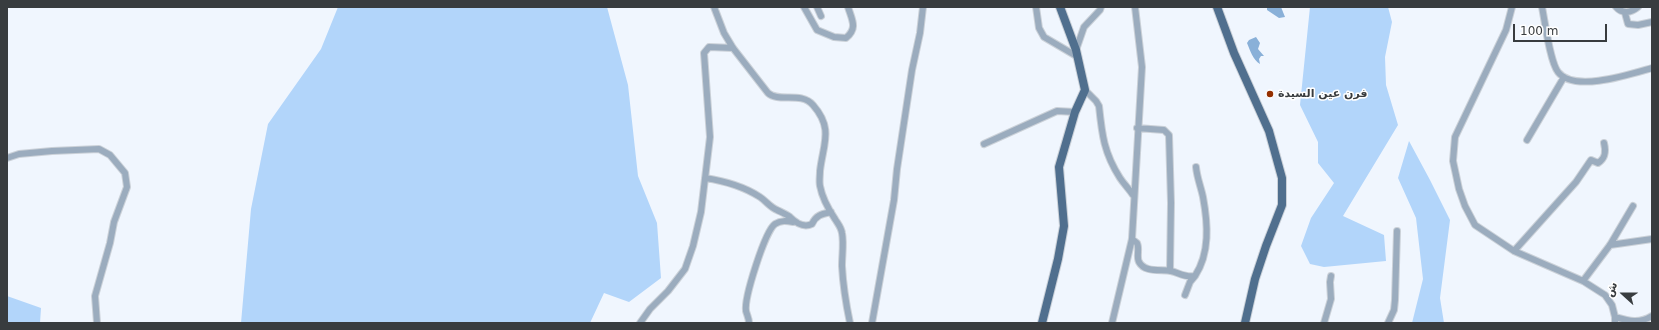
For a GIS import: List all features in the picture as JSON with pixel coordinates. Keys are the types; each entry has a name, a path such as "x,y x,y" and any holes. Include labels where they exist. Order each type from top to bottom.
{"main road":[{"path":"1042,323 1058,259 1064,226 1059,167 1076,112 1085,90 1077,54 1060,7"},
{"path":"1217,7 1234,53 1268,132 1282,178 1282,205 1255,279 1245,323"}],"street":[{"path":"714,7 721,28 733,48 771,96 807,100 816,109 825,124 825,141 821,163 820,186 831,212 840,226 842,234 842,267 850,323"},
{"path":"804,7 817,30 834,37 846,38 851,33 854,26 848,7"},
{"path":"818,7 821,16"},
{"path":"872,323 894,200 897,169 923,7"},
{"path":"1036,7 1039,28 1044,37 1077,54 1084,27 1101,7"},
{"path":"1112,323 1132,239 1137,128 1142,67 1135,7"},
{"path":"1512,7 1504,36 1455,137 1453,161 1459,189 1465,206 1476,225 1514,251 1583,281 1605,295 1612,305 1615,320 1632,322 1648,320"},
{"path":"1542,7 1554,63 1558,72 1564,77 1576,80 1601,82 1652,68"},
{"path":"1616,7 1618,10 1625,13 1638,7"},
{"path":"1625,13 1628,24 1638,25 1652,22"},
{"path":"640,323 650,309 668,291 685,269 701,212 710,136 704,53 709,47 733,48"},
{"path":"1527,140 1564,77"},
{"path":"1085,90 1099,106 1104,145 1109,160 1120,179 1134,195"},
{"path":"984,144 1057,111 1076,112"},
{"path":"1137,128 1164,130 1169,134 1171,203 1170,271"},
{"path":"1514,251 1576,182 1591,160 1598,163 1603,160 1606,151 1604,143"},
{"path":"7,158 19,154 99,149 110,155 125,173 127,187 114,222 110,243 95,296 96,323"},
{"path":"1185,295 1202,260 1207,236 1203,196 1197,179 1196,167"},
{"path":"705,178 722,181 743,188 758,196 776,210 790,217 793,222"},
{"path":"1583,281 1610,245 1633,206"},
{"path":"749,323 749,317 746,311 747,302 759,255 770,229 776,223 782,221 808,226 812,224 815,218 822,214 831,212"},
{"path":"1388,323 1394,310 1395,300 1397,231"},
{"path":"1610,245 1652,238"},
{"path":"1132,239 1137,243 1138,262 1150,270 1170,271 1183,276 1195,276"},
{"path":"1324,323 1331,298 1330,282 1332,276"}],"shaded area":[{"path":"338,7 607,7 628,85 638,176 657,223 661,278 629,302 604,293 590,323 241,323 251,209 268,124 321,49"},
{"path":"1267,7 1281,7 1285,17 1279,18 1267,10"},
{"path":"1310,7 1388,7 1392,22 1385,57 1386,85 1398,125 1343,216 1384,235 1386,261 1324,267 1310,264 1301,246 1311,218 1334,183 1318,163 1318,142 1300,105"},
{"path":"1256,37 1260,43 1258,49 1264,56 1261,56 1259,59 1260,64 1254,57 1247,43 1249,40"},
{"path":"1409,141 1450,220 1440,298 1444,323 1412,323 1423,279 1416,218 1398,178"},
{"path":"7,296 41,308 40,323 7,323"}],"place":[{"name":"فرن عين السيدة","path":"1270,94"}]}
